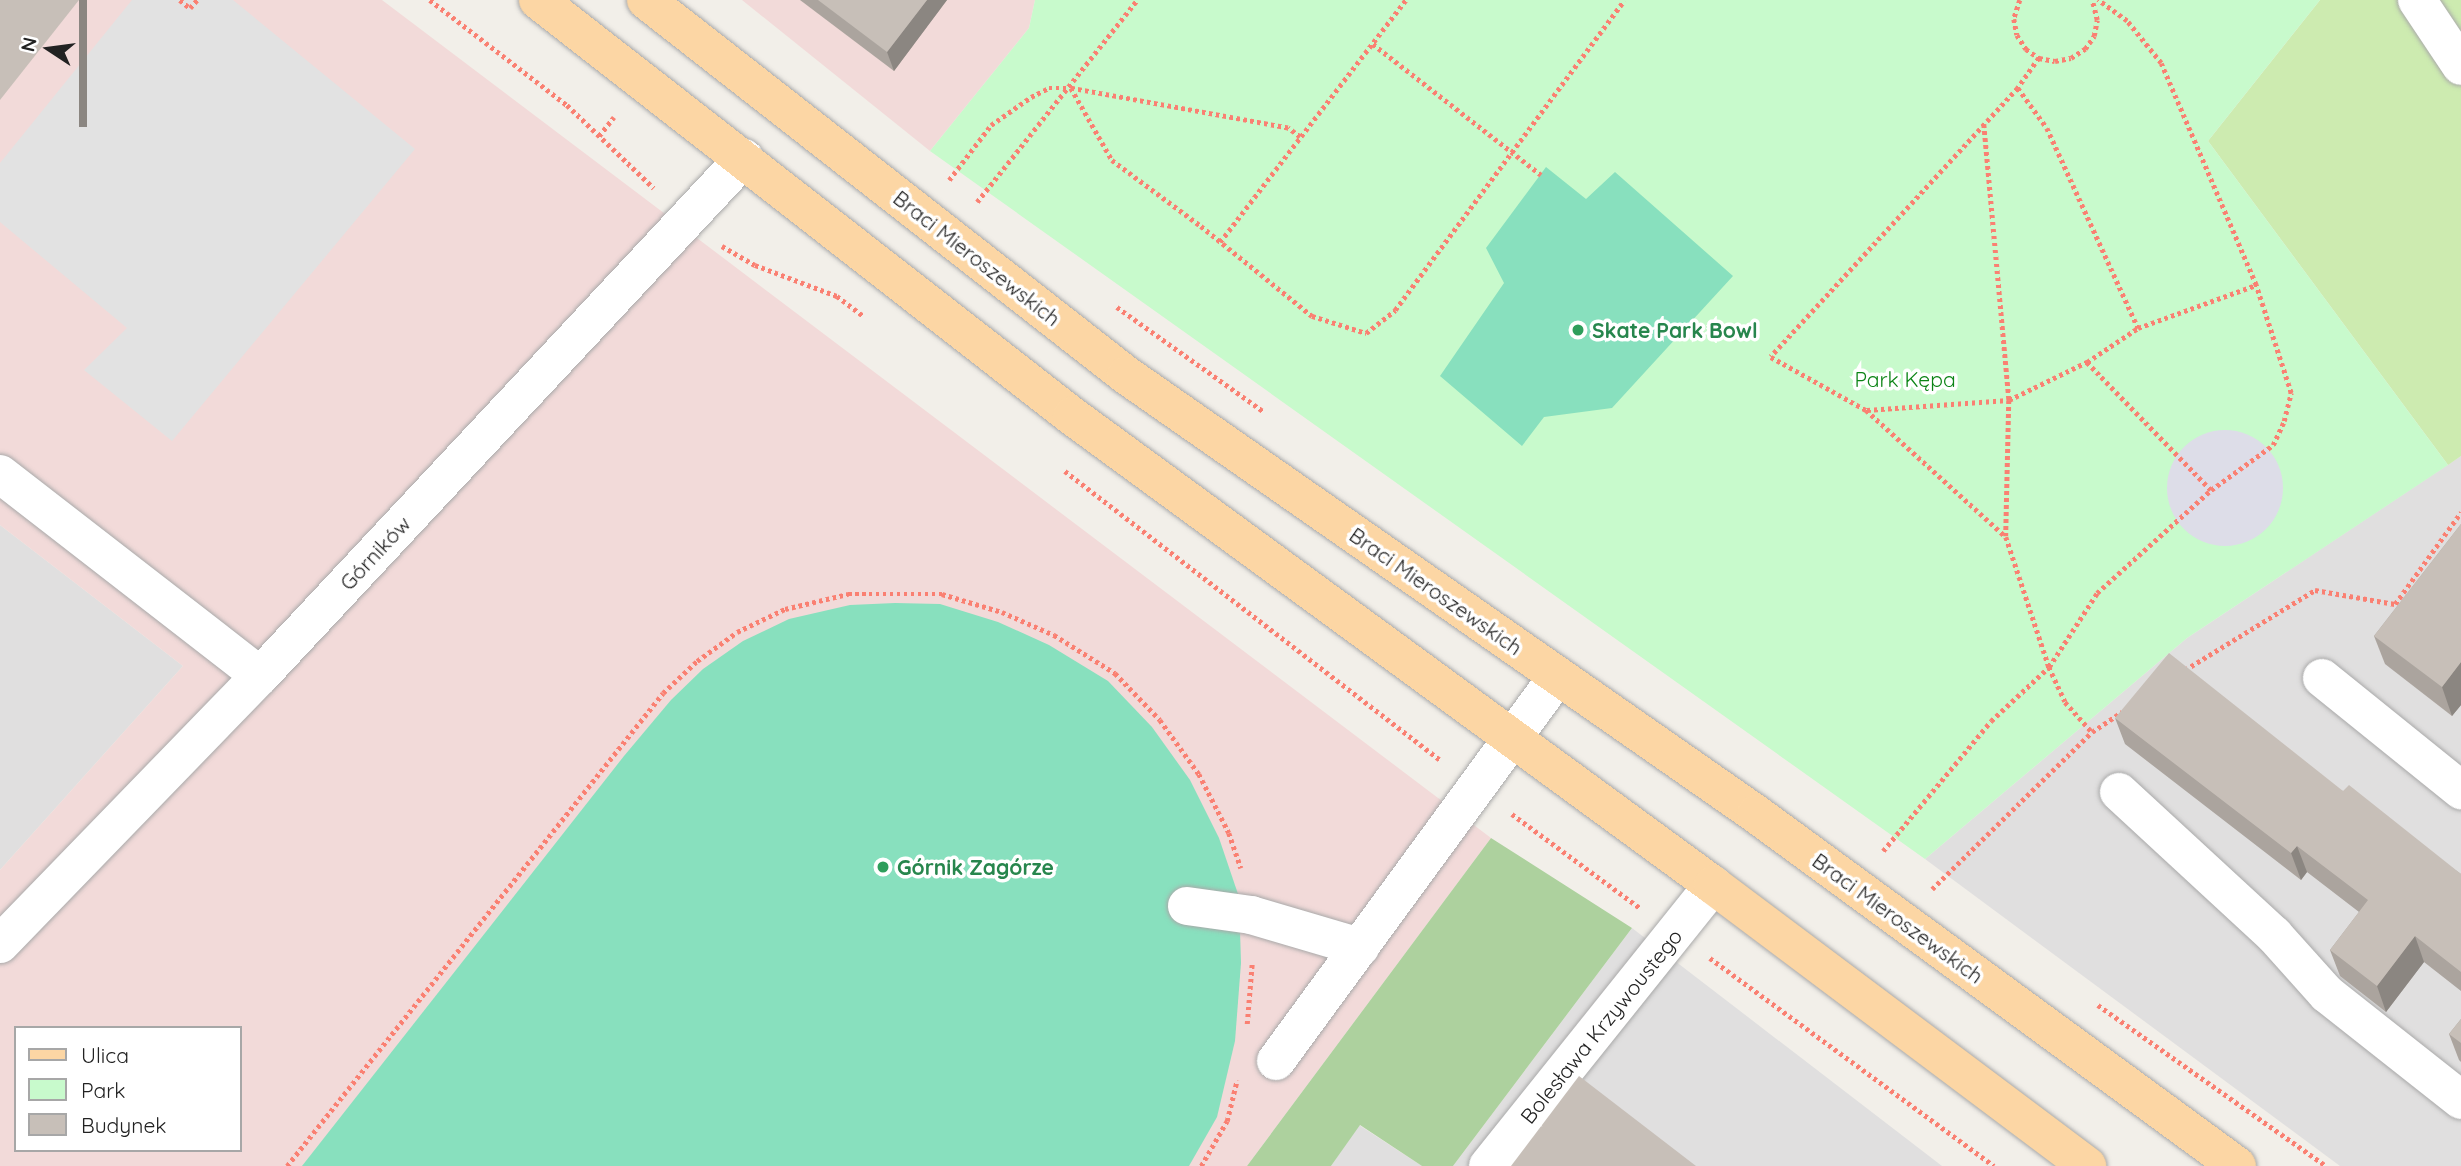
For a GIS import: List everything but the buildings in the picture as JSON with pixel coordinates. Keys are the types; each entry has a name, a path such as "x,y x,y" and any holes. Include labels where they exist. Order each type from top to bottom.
{"main road":[{"path":"538,0 1072,416 1713,886 2087,1166"},
{"name":"Braci Mieroszewskich","path":"646,0 1126,375 1767,822 2237,1166"}],"street":[{"path":"2417,0 2461,66"},
{"name":"Górników","path":"0,944 260,676 744,158"},
{"path":"0,474 260,676"},
{"path":"1276,1061 1478,789 1558,676"},
{"path":"2322,678 2461,790"},
{"path":"2119,792 2274,935 2327,993 2461,1100"},
{"name":"Bolesława Krzywoustego","path":"1488,1166 1713,886"},
{"path":"1187,906 1251,915 1360,947"}],"path":[{"path":"180,0 190,8 197,0"},
{"path":"430,0 567,105 641,177 732,254 779,276 837,296 875,324"},
{"path":"975,205 1038,122 1071,88 1137,0"},
{"path":"1220,242 1406,0"},
{"path":"1071,88 1112,160 1312,316 1366,333 1395,310 1624,0"},
{"path":"2020,0 2014,19 2017,35 2026,49 2039,58 2055,61 2071,58 2085,49 2094,36 2097,20 2092,0"},
{"path":"1881,855 1992,720 2049,667 2097,593 2211,490 2273,445 2284,421 2291,393 2256,285 2161,63 2127,21 2098,0"},
{"path":"1373,44 1541,175"},
{"path":"2006,537 1866,410 1771,357 2018,88 2039,58"},
{"path":"947,184 990,125 1049,89 1071,88 1289,128 1300,137"},
{"path":"2018,88 2047,128 2138,328"},
{"path":"1984,124 2010,401 2006,537 2049,667 2065,702 2092,732"},
{"path":"1866,410 2010,401 2087,362 2138,328 2256,285"},
{"path":"2087,362 2211,490"},
{"path":"1058,465 1478,789 1994,1166"},
{"path":"2178,674 2315,590 2395,604 2461,512"},
{"path":"287,1166 663,692 697,661 737,632 785,609 848,594 942,594 1002,612 1054,635 1115,673"},
{"path":"1931,890 2092,732 2124,710"}],"shaded area":[{"path":"0,0 382,0 1491,838 1247,1166 0,1166 0,870 183,666 0,525"},
{"path":"132,0 233,0 415,149 172,441 84,370 127,328 0,222 0,163"},
{"path":"742,0 1035,0 1029,28 930,151"},
{"path":"2225,430 2247,435 2266,447 2278,466 2283,488 2278,510 2266,529 2247,541 2225,546 2203,541 2184,529 2172,510 2167,488 2172,466 2184,447 2203,435"},
{"path":"2461,456 2461,1166 2340,1166 1925,859 2187,638"},
{"path":"0,525 183,666 0,870"},
{"path":"1632,928 1942,1166 1453,1166"},
{"path":"1359,1125 1422,1166 1331,1166"}],"green space":[{"name":"Park Kępa","path":"1035,0 2320,0 2208,141 2448,465 2187,638 1925,859 930,151 1029,28"},
{"path":"2320,0 2461,0 2461,456 2448,465 2208,141"},
{"name":"Skate Park Bowl","path":"1546,167 1586,199 1615,172 1733,276 1612,408 1544,417 1522,446 1440,376 1504,283 1486,248"},
{"name":"Górnik Zagórze","path":"940,604 998,622 1049,645 1108,681 1152,727 1190,780 1219,838 1239,897 1241,963 1235,1041 1217,1117 1189,1166 302,1166 624,756 671,700 703,669 743,641 789,619 850,605"},
{"path":"1491,838 1632,928 1453,1166 1422,1166 1360,1125 1331,1166 1247,1166"}],"place":[{"name":"Skate Park Bowl","path":"1578,330"},
{"name":"Górnik Zagórze","path":"883,867"}]}
